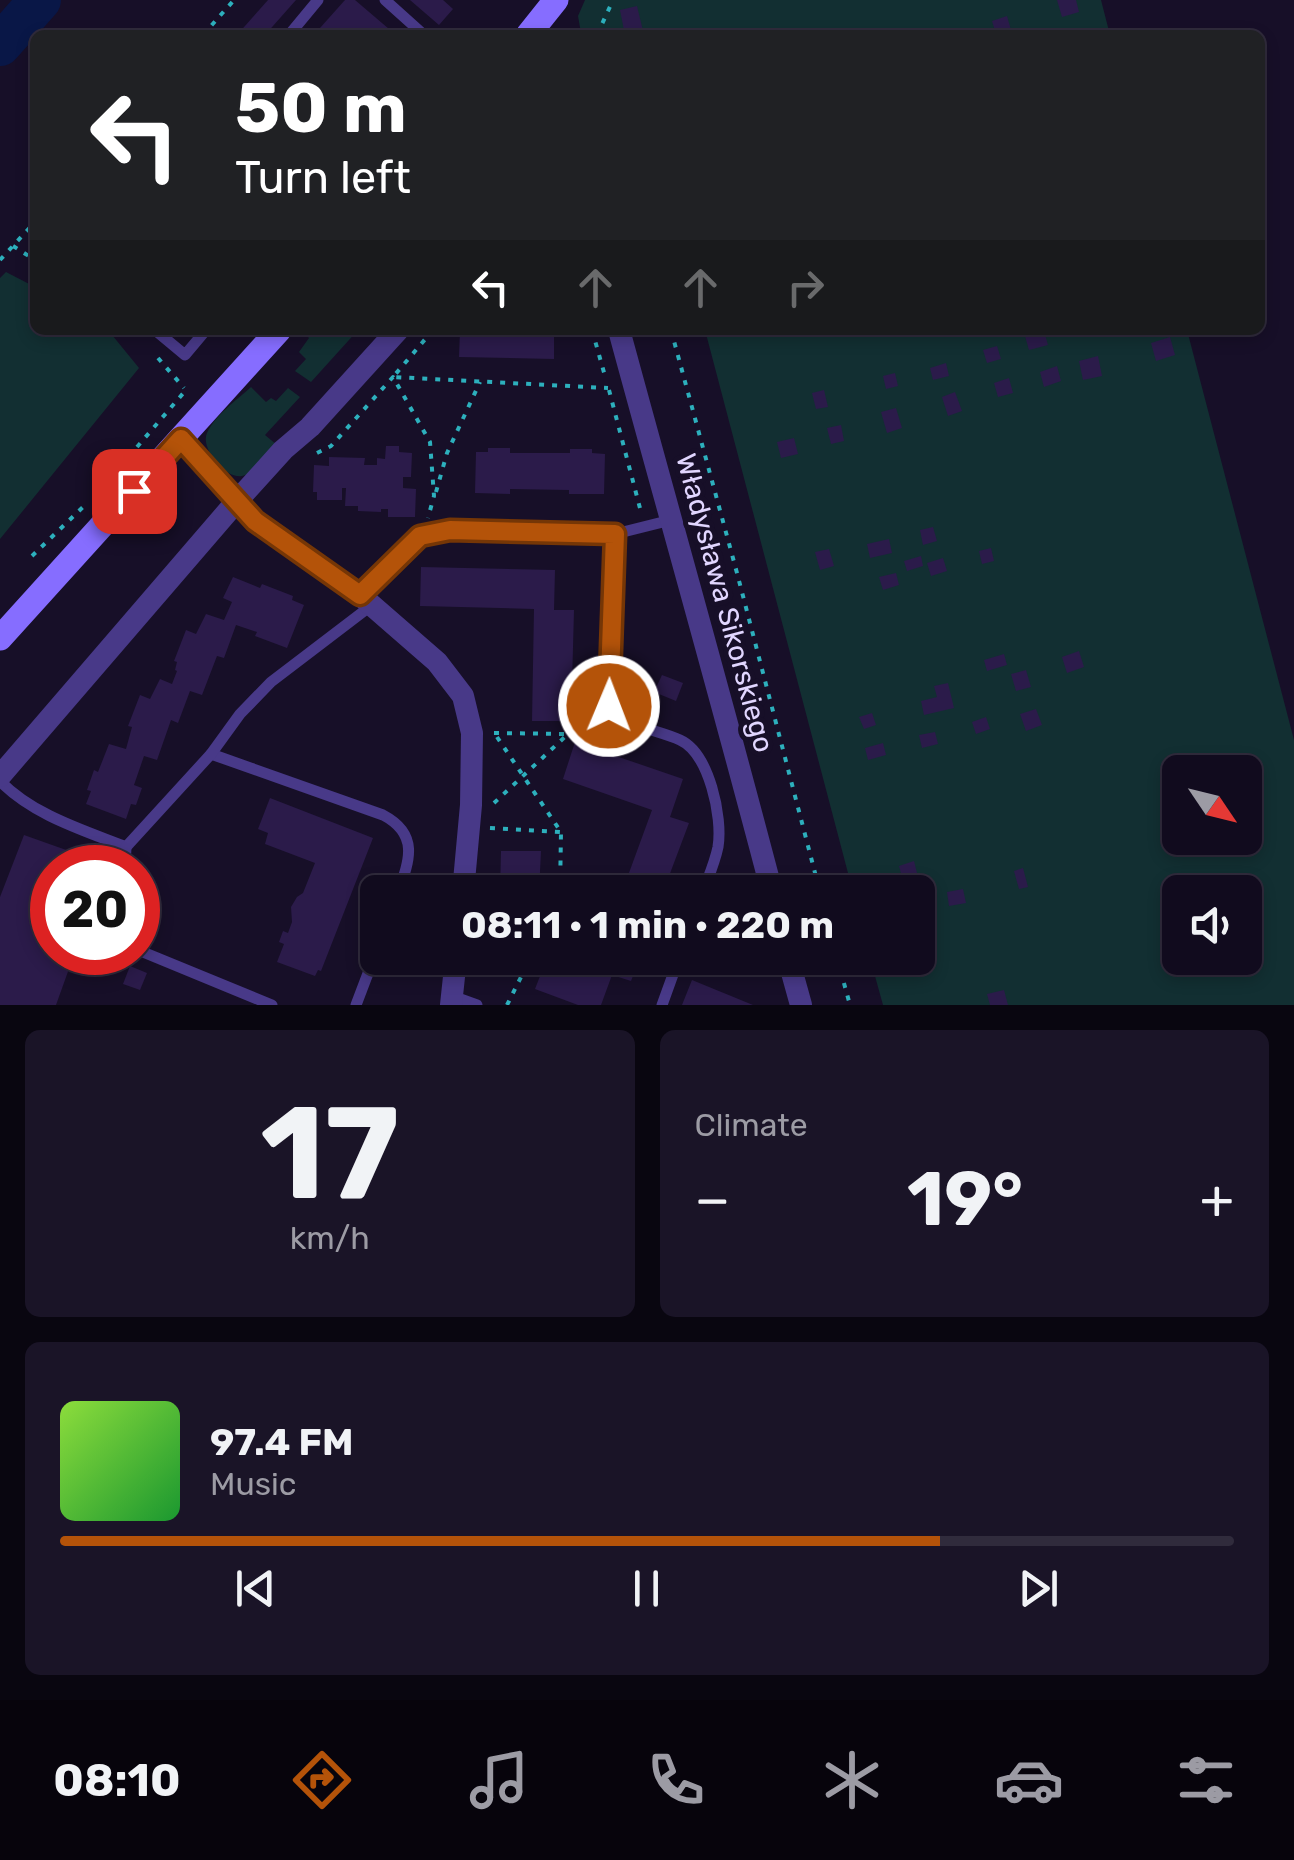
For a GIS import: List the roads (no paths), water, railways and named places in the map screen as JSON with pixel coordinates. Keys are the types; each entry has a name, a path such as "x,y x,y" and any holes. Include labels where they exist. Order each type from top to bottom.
{"main road":[{"path":"534,30 556,0"},
{"path":"0,638 275,335"}],"street":[{"path":"0,779 236,502 393,335"},
{"name":"Władysława Sikorskiego","path":"621,335 768,875"},
{"path":"181,439 255,521 366,600 437,662 464,696 472,734 472,805 466,875"},
{"path":"452,1001 454,975"},
{"path":"793,975 801,1005"}],"lane":[{"path":"294,30 318,0"},
{"path":"384,0 418,30"},
{"path":"161,335 185,355 202,335"},
{"path":"129,845 270,682 366,600 420,536 450,530 615,534 671,520"},
{"path":"615,534 609,706 626,720 691,746 706,772 716,805 718,848 709,875"},
{"path":"211,754 396,821 408,840 404,875"},
{"path":"0,779 12,793 34,807 119,845"},
{"path":"160,959 272,1005"},
{"path":"356,1005 367,975"},
{"path":"662,1005 673,975"},
{"path":"452,1001 477,1005"}],"waterway":[{"path":"0,45 40,0"}]}
